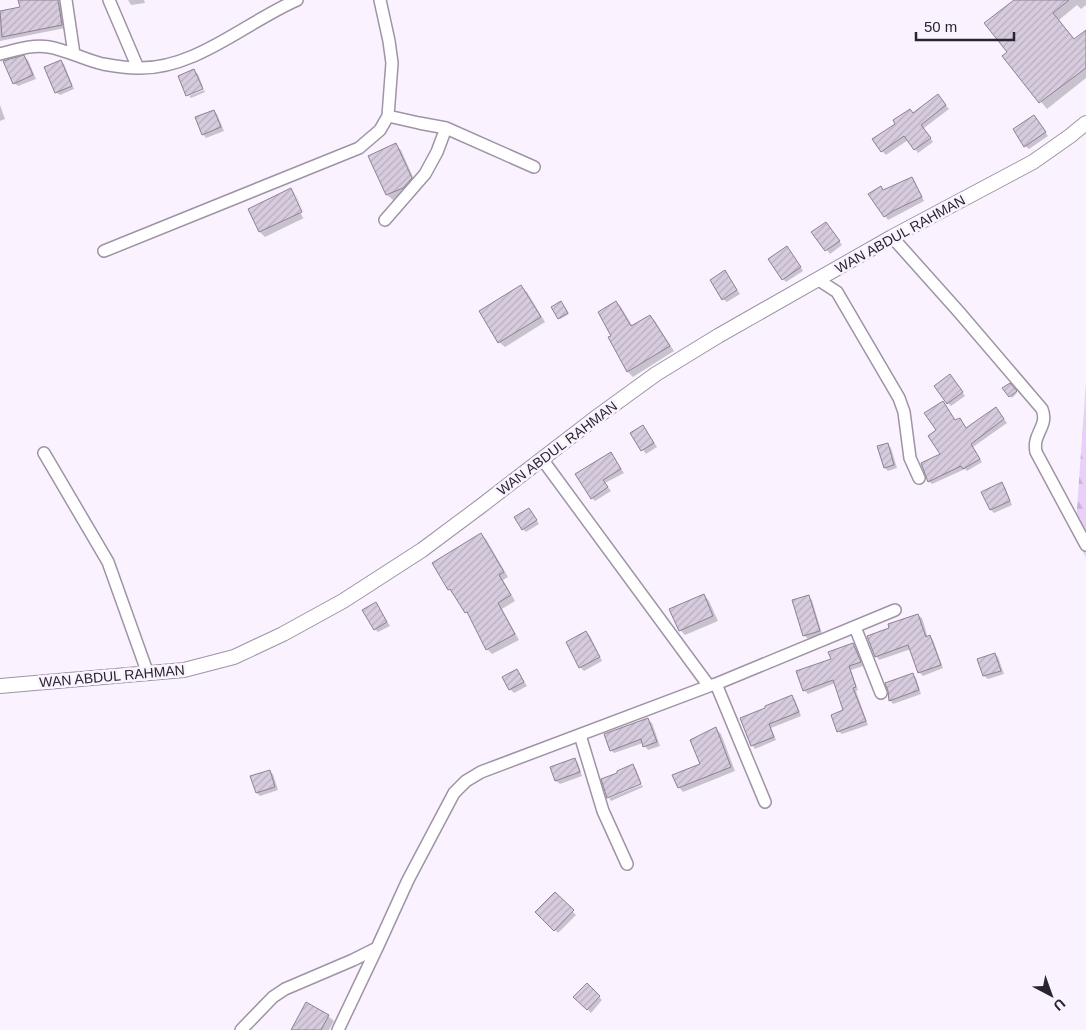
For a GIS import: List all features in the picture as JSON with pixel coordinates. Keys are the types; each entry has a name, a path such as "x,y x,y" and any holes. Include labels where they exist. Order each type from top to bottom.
{"street":[{"path":"66,0 74,54"},
{"path":"109,0 138,68"},
{"path":"0,54 32,46 49,47 103,64 138,68 171,64 211,48 277,9 297,0"},
{"path":"104,251 359,148 380,130 388,116 392,63 380,0"},
{"path":"388,116 446,128 534,167"},
{"name":"WAN ABDUL RAHMAN","path":"0,686 184,670 234,657 283,634 343,601 422,550 594,418 656,374 817,279 1033,162 1086,123"},
{"path":"385,220 425,174 437,152 446,128"},
{"path":"892,237 1042,409 1044,421 1034,445 1036,452 1086,545"},
{"path":"817,279 837,292 899,398 904,412 910,458 919,478"},
{"path":"44,453 108,562 148,674"},
{"path":"542,459 712,685 765,802"},
{"path":"338,1030 408,880 454,793 466,781 481,772 712,685 895,610"},
{"path":"855,626 881,693"},
{"path":"580,735 604,812 627,864"},
{"path":"241,1030 272,997 377,948"}],"green space":[{"path":"1086,381 1086,558 1075,537"}],"building":[{"path":"18,0 58,0 62,25 2,37 0,11 20,7"},
{"path":"1014,0 1069,0 1053,13 1074,39 1086,30 1086,68 1039,103 1002,56 1007,52 984,23"},
{"path":"24,55 33,75 13,84 3,61"},
{"path":"61,60 72,86 55,93 44,67"},
{"path":"194,69 203,89 186,96 178,76"},
{"path":"938,94 946,105 921,125 931,138 914,150 904,136 881,152 872,139 895,124 893,120 910,109 913,113"},
{"path":"214,110 221,127 202,135 195,117"},
{"path":"1034,115 1046,132 1024,147 1013,129"},
{"path":"396,143 412,178 403,188 386,195 368,156"},
{"path":"912,177 922,197 884,217 868,194 881,186 883,190"},
{"path":"291,188 302,212 259,232 248,209"},
{"path":"826,222 840,241 825,251 811,232"},
{"path":"787,246 801,267 782,280 768,259"},
{"path":"725,270 737,290 722,300 710,280"},
{"path":"521,285 541,317 498,343 479,311"},
{"path":"561,301 568,313 558,319 551,307"},
{"path":"616,301 631,326 650,315 670,346 627,372 608,337 611,336 598,312"},
{"path":"950,374 963,392 947,404 934,386"},
{"path":"1010,383 1017,391 1009,397 1002,388"},
{"path":"943,401 955,420 960,418 966,428 996,407 1004,419 971,444 980,459 963,469 961,466 928,482 921,463 940,454 928,436 936,430 924,413"},
{"path":"643,425 654,443 641,451 630,433"},
{"path":"888,443 894,465 884,468 877,446"},
{"path":"611,452 621,469 603,480 608,487 591,499 575,474"},
{"path":"1002,482 1010,501 990,510 981,492"},
{"path":"529,508 537,520 522,530 514,517"},
{"path":"481,533 504,572 499,575 511,595 498,603 515,634 486,650 467,612 465,613 450,589 448,590 432,563"},
{"path":"704,594 713,616 679,631 669,609"},
{"path":"809,595 820,631 803,636 792,600"},
{"path":"376,602 387,622 374,630 362,610"},
{"path":"918,614 926,637 930,635 941,665 918,673 908,645 875,657 867,636 889,628 888,624"},
{"path":"586,631 600,657 579,668 566,642"},
{"path":"853,643 861,662 849,666 856,687 853,688 866,721 837,732 831,715 843,710 833,680 803,691 796,671 831,659 828,652"},
{"path":"995,653 1001,671 983,676 977,659"},
{"path":"517,669 524,682 509,690 502,677"},
{"path":"913,673 919,690 889,701 885,683"},
{"path":"792,695 799,712 769,724 774,737 751,746 740,718"},
{"path":"648,718 657,742 643,747 641,739 610,751 604,734"},
{"path":"716,727 731,767 678,788 672,775 700,764 690,740"},
{"path":"575,758 580,772 555,781 550,767"},
{"path":"633,764 641,784 607,798 601,779"},
{"path":"270,770 275,787 256,793 250,776"},
{"path":"555,892 574,910 554,931 535,912"},
{"path":"587,983 600,996 587,1010 573,997"},
{"path":"306,1002 329,1015 321,1030 291,1030"}]}
